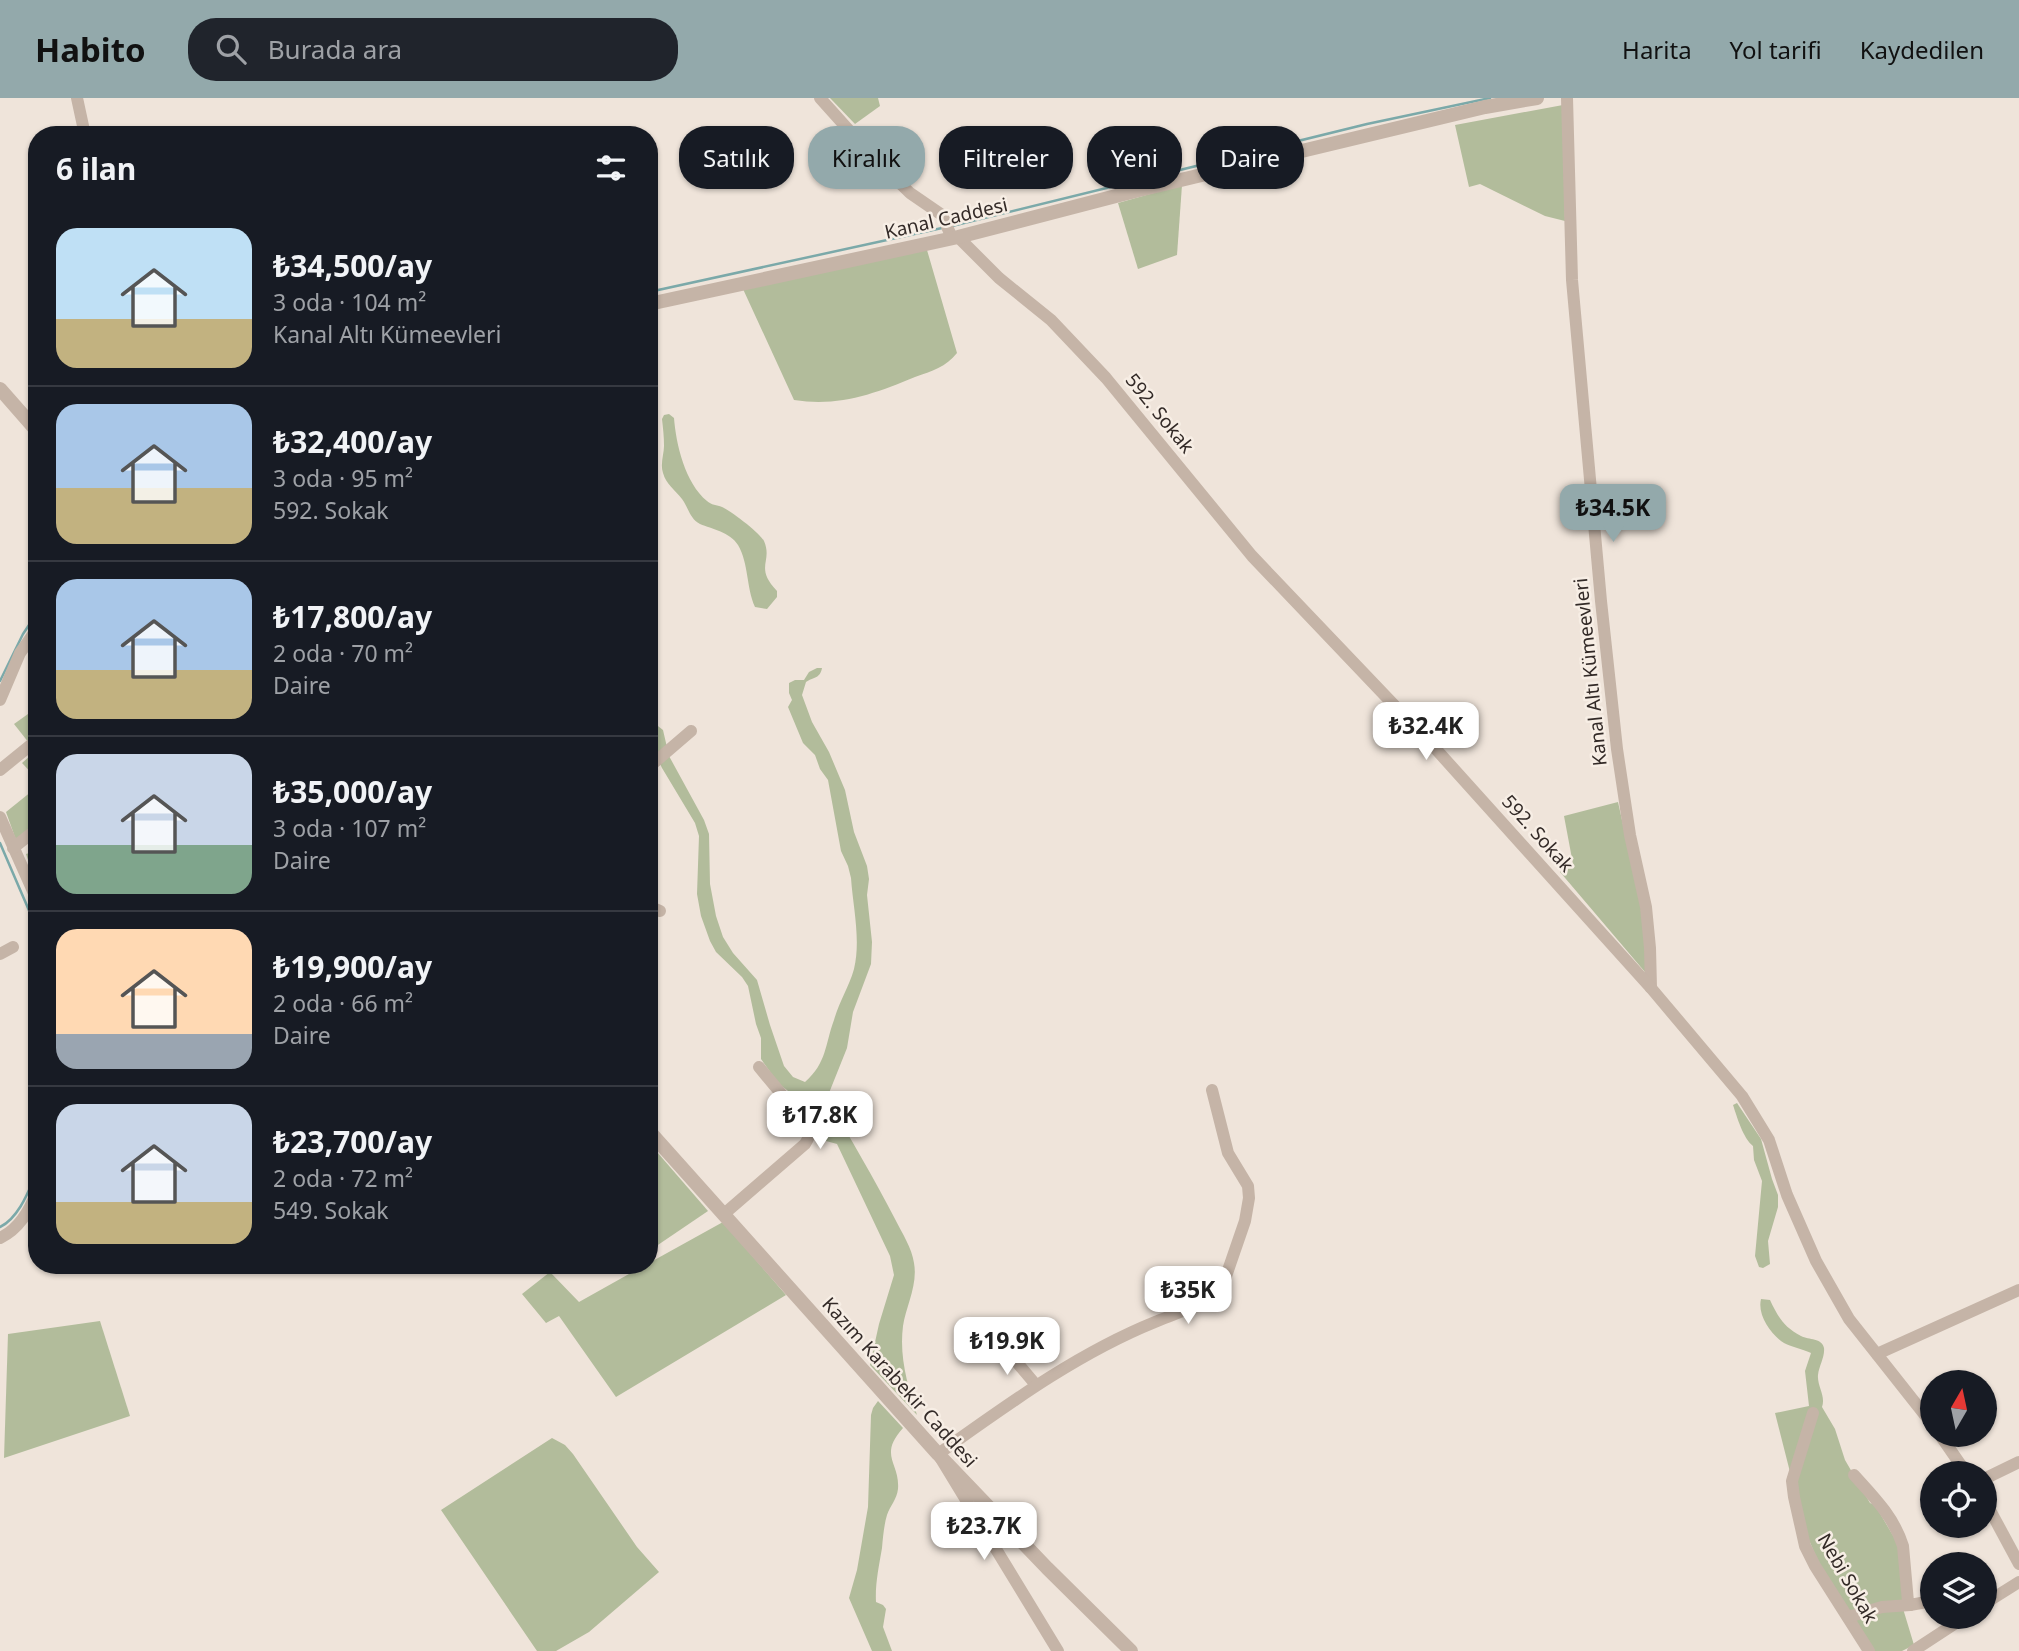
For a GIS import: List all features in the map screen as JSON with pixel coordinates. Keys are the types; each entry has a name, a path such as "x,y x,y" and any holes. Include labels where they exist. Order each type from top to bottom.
{"street":[{"path":"77,98 83,126"},
{"name":"592. Sokak","path":"820,98 872,156 910,193 939,212 951,232 999,278 1051,320 1106,378 1252,555 1434,747 1651,988 1742,1096 1769,1140 1792,1206 1816,1261 1849,1319 1920,1409"},
{"name":"Kanal Caddesi","path":"658,302 1139,190 1484,103 1537,98"},
{"name":"Kanal Altı Kümeevleri","path":"1567,98 1572,279 1601,601 1617,749 1630,835 1646,907 1651,988"},
{"path":"0,389 28,421"},
{"path":"0,700 20,653 28,642"},
{"path":"658,758 691,731"},
{"path":"0,770 28,747"},
{"path":"0,817 28,880"},
{"path":"13,848 28,836"},
{"path":"0,954 13,947"},
{"path":"724,1214 805,1144 810,1132 808,1126 759,1067"},
{"path":"1058,1651 938,1454 1036,1385 1115,1340 1203,1301 1213,1295 1224,1282 1245,1221 1249,1198 1248,1186 1228,1153 1212,1090"},
{"name":"Kazım Karabekir Caddesi","path":"658,1141 938,1454 1131,1651"},
{"path":"0,1238 8,1234 28,1212"},
{"path":"1877,1354 2019,1290"},
{"path":"1004,1347 1036,1385"},
{"name":"Nebi Sokak","path":"1813,1413 1792,1480 1805,1546 1868,1651"},
{"path":"1997,1473 2019,1462"},
{"path":"1854,1475 1879,1502 1900,1537 1910,1605"},
{"path":"1997,1523 2019,1564"},
{"path":"1997,1596 2019,1582"},
{"path":"1997,1591 2007,1590"},
{"path":"1848,1618 1882,1607 1920,1603"},
{"path":"1913,1651 1947,1629"}],"green space":[{"path":"830,98 878,98 880,106 855,124"},
{"path":"1563,105 1565,221 1545,216 1480,184 1469,187 1455,125"},
{"path":"1168,189 1182,189 1177,255 1138,269 1118,203"},
{"path":"927,250 957,353 938,368 871,394 826,402 794,400 743,289"},
{"path":"669,414 674,418 687,474 699,493 709,502 738,517 764,541 767,554 765,570 770,583 777,591 777,597 767,609 755,607 744,560 735,541 726,534 697,522 664,477 662,419"},
{"path":"822,668 820,674 806,682 802,695 845,790 854,832 867,866 872,942 871,964 853,1012 847,1048 827,1098 887,1204 913,1257 915,1271 903,1326 902,1349 917,1415 870,1365 894,1275 890,1256 837,1144 826,1141 798,1099 778,1083 761,1059 761,1038 748,986 716,952 701,916 697,894 699,836 695,823 658,759 658,726 663,730 669,756 709,834 710,884 723,937 757,980 784,1066 793,1077 805,1082 818,1068 824,1053 836,1013 854,969 857,947 851,878 841,851 828,780 815,755 803,743 788,707 792,700 789,683 804,680 809,672"},
{"path":"28,714 28,742 14,724"},
{"path":"28,758 28,769 22,763"},
{"path":"28,794 28,831 16,840 6,812"},
{"path":"1618,802 1645,924 1645,972 1560,872 1573,864 1564,816"},
{"path":"1737,1103 1761,1139 1778,1195 1778,1207 1768,1241 1770,1264 1763,1268 1759,1267 1755,1256 1762,1181 1754,1160 1753,1146 1738,1121 1733,1105"},
{"path":"658,1153 708,1211 658,1245"},
{"path":"723,1222 786,1295 616,1397 559,1316 546,1323 522,1294 547,1274 552,1274 579,1302 629,1274 658,1274 658,1258"},
{"path":"1761,1299 1770,1300 1790,1329 1823,1345 1824,1355 1818,1375 1822,1407 1835,1429 1845,1460 1898,1544 1905,1596 1901,1602 1914,1645 1902,1651 1874,1651 1818,1561 1805,1531 1775,1413 1809,1406 1805,1371 1811,1353 1784,1343 1774,1335 1763,1318"},
{"path":"100,1321 130,1416 4,1458 8,1334"},
{"path":"878,1401 903,1428 892,1446 898,1489 886,1519 876,1588 876,1602 886,1609 883,1627 892,1651 872,1651 849,1598 857,1570 868,1507 871,1415"},
{"path":"552,1438 565,1445 573,1454 637,1547 659,1572 589,1632 556,1651 537,1651 441,1510"}],"waterway":[{"path":"952,226 1367,124 1490,98"},
{"path":"658,290 942,228"},
{"path":"0,681 28,626"},
{"path":"0,843 28,908"},
{"path":"0,1227 13,1217 28,1193"}]}
